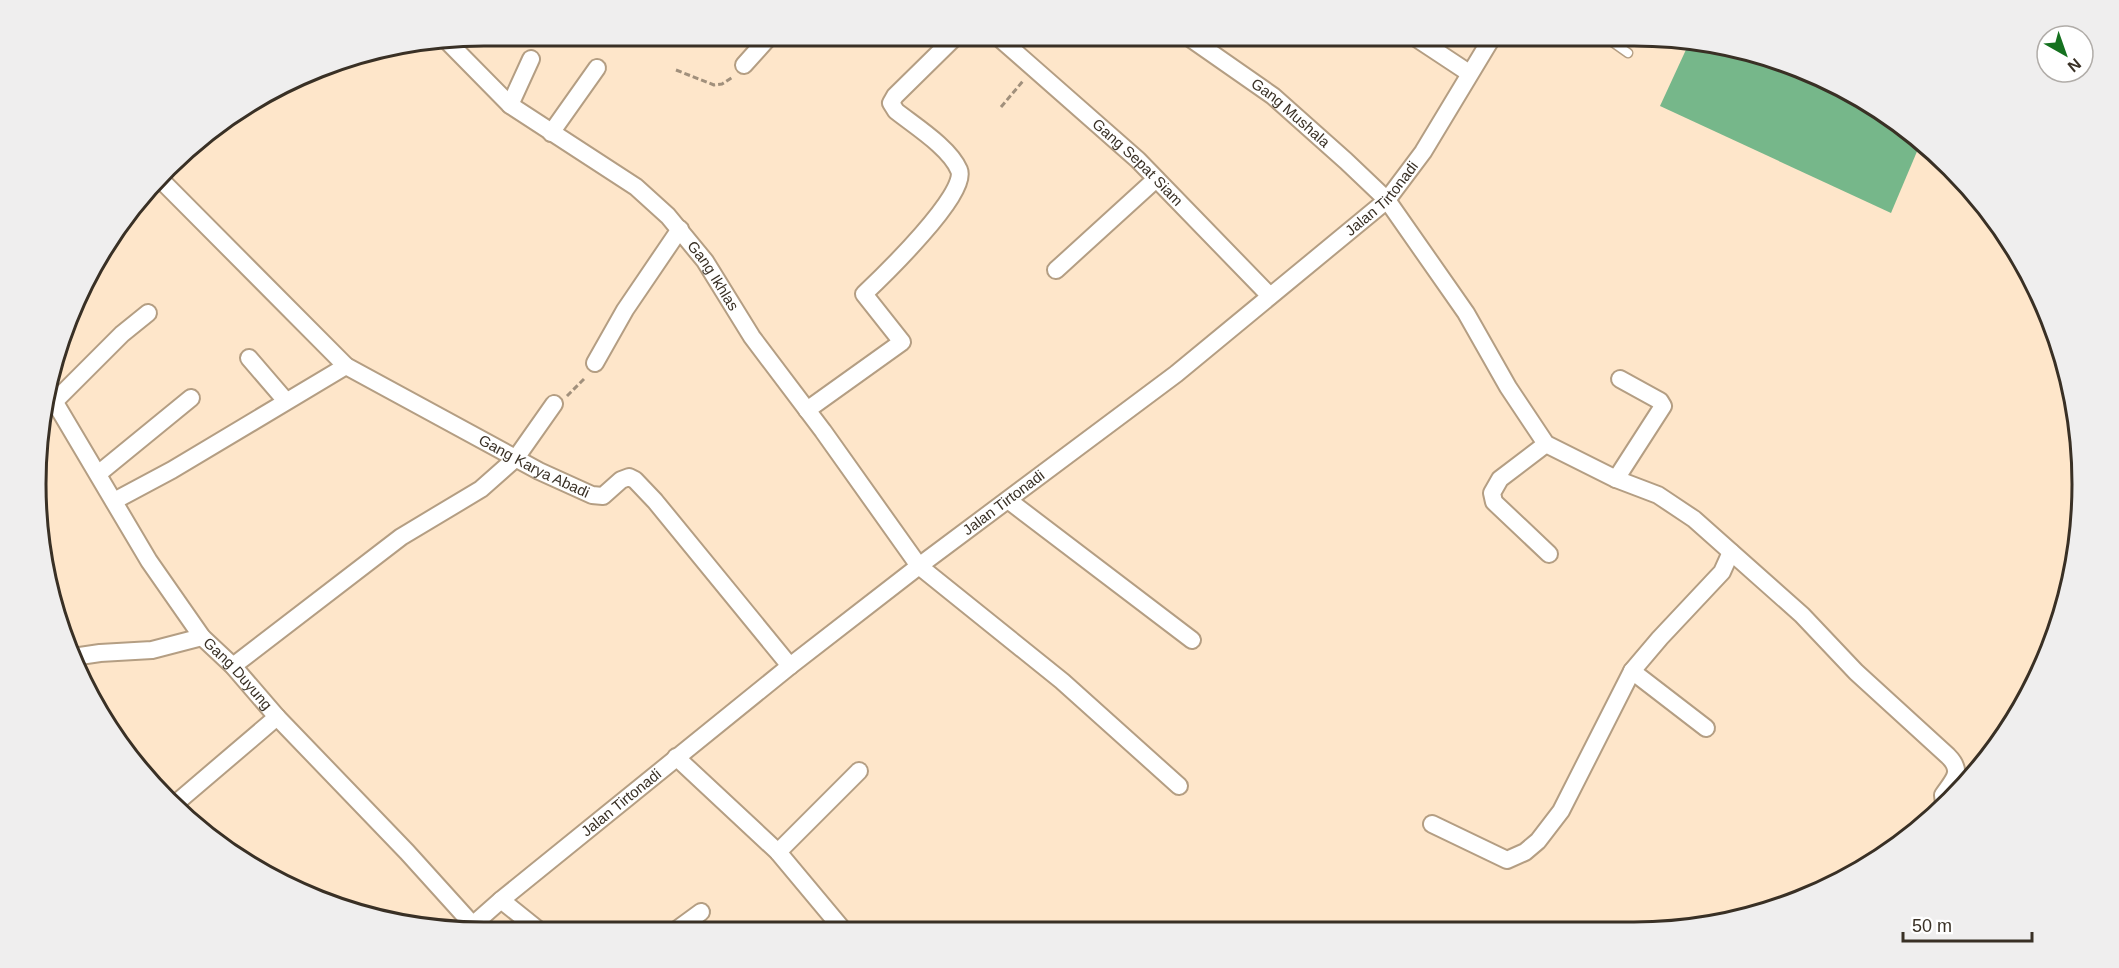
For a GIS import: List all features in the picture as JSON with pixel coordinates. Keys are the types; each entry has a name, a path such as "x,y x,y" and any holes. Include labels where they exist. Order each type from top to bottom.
{"street":[{"path":"744,65 761,46"},
{"path":"807,410 902,342 864,294 897,262 940,212 956,190 961,176 959,168 940,146 896,111 891,104 895,96 946,46"},
{"name":"Gang Sepat Siam","path":"1009,46 1130,152 1270,296"},
{"name":"Gang Mushala","path":"1201,46 1273,96 1346,160 1387,200 1466,313 1508,387 1546,444"},
{"path":"1428,46 1469,74"},
{"name":"Jalan Tirtonadi","path":"477,922 790,666 1176,374 1387,200 1423,152 1487,46"},
{"name":"Gang Ikhlas","path":"453,47 510,105 636,187 668,216 705,261 752,338 807,410 919,567 1062,681 1179,786"},
{"path":"510,105 531,58"},
{"path":"551,133 597,68"},
{"path":"1056,270 1156,178"},
{"name":"Gang Karya Abadi","path":"166,185 346,366 539,471 592,495 603,495 621,480 629,477 635,480 655,501 790,666"},
{"path":"595,363 625,310 680,229"},
{"path":"57,390 148,314"},
{"path":"249,358 286,401"},
{"path":"114,501 172,470 346,366"},
{"path":"1616,479 1663,406 1660,401 1620,379"},
{"path":"98,474 191,398"},
{"name":"Gang Duyung","path":"55,401 150,561 202,637 233,666 277,717 407,852 464,921"},
{"path":"233,666 401,537 481,489 516,458 554,404"},
{"path":"1549,554 1494,502 1492,493 1500,479 1546,444 1616,479 1658,495 1694,519 1802,615 1856,672 1956,764 1955,778 1946,791"},
{"path":"1008,500 1192,640"},
{"path":"1432,824 1508,860 1525,852 1538,841 1561,811 1632,671 1722,572 1731,552"},
{"path":"82,656 152,651 202,637"},
{"path":"1632,671 1706,728"},
{"path":"181,799 277,717"},
{"path":"676,757 778,852 836,922"},
{"path":"778,852 859,771"},
{"path":"501,900 528,922"},
{"path":"687,922 701,912"}],"lane":[{"path":"1618,46 1628,53"}],"path":[{"path":"676,70 714,85 728,80 744,65"},
{"path":"1001,107 1034,68"},
{"path":"554,404 577,388 595,363"}],"green space":[{"path":"1686,49 1692,50 1748,61 1829,92 1878,120 1917,150 1891,213 1660,106"}]}
